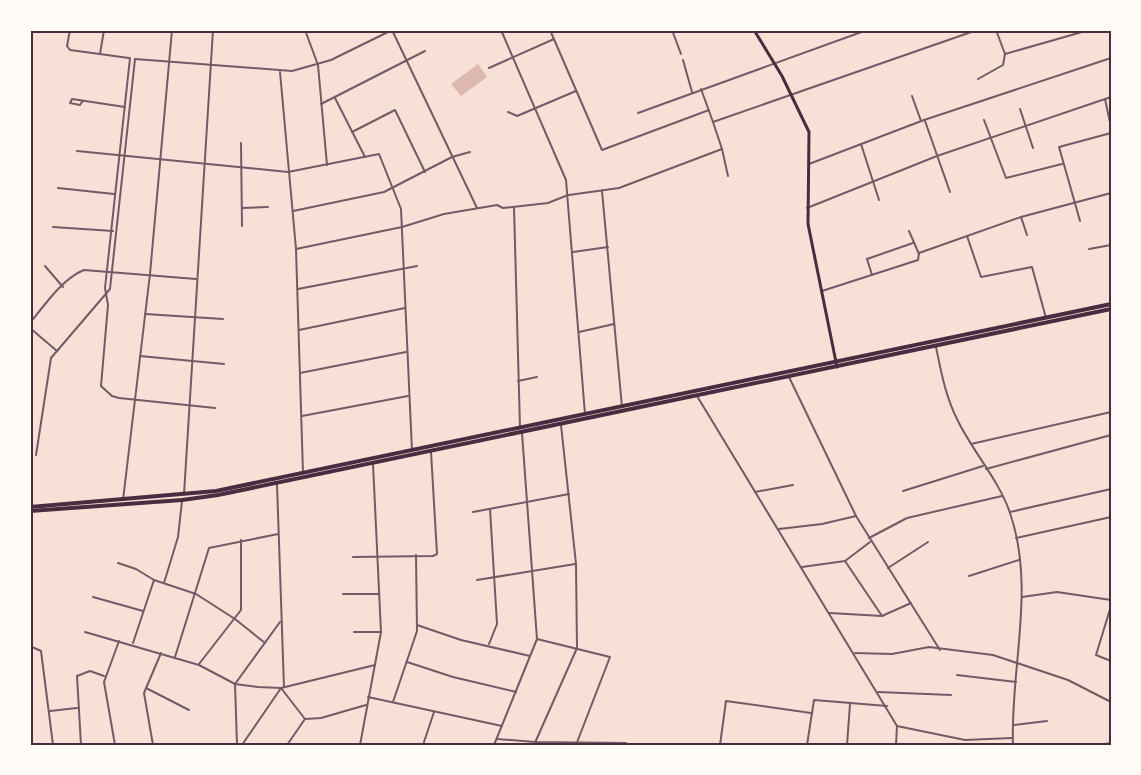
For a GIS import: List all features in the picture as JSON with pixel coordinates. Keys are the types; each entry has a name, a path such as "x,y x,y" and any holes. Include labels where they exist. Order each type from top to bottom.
{"highway":[{"path":"30,509 183,495 521,430 561,425 789,377 837,364 1046,318 1111,307"},
{"path":"30,509 182,500 277,484 431,452 585,414 936,345 1111,307"}],"main road":[{"path":"754,30 774,62 809,132 807,208 821,292 837,364"}],"street":[{"path":"70,30 68,49 170,63 280,72 318,65 392,30 477,208"},
{"path":"100,54 104,30"},
{"path":"123,500 150,274 172,30"},
{"path":"183,495 213,30"},
{"path":"305,30 318,65 327,165"},
{"path":"501,30 566,180 585,414"},
{"path":"550,30 595,138 604,151 709,110"},
{"path":"672,30 681,54"},
{"path":"638,113 867,30"},
{"path":"713,122 977,30"},
{"path":"978,78 1003,65 1005,54 996,30"},
{"path":"1005,54 1089,30"},
{"path":"489,68 554,39"},
{"path":"321,104 425,51"},
{"path":"130,58 108,271 101,386 112,396 214,408"},
{"path":"809,164 922,121 1111,58"},
{"path":"36,455 50,363 57,351 106,295 113,271 135,59"},
{"path":"683,60 692,92"},
{"path":"280,72 297,249 303,473"},
{"path":"701,89 729,176"},
{"path":"508,111 517,116 576,91"},
{"path":"912,96 950,192"},
{"path":"807,208 873,179 1111,97"},
{"path":"334,98 365,157"},
{"path":"1105,99 1111,127"},
{"path":"82,102 125,106"},
{"path":"352,132 395,110 425,173"},
{"path":"1020,110 1033,148"},
{"path":"984,120 1008,179 1063,164"},
{"path":"1080,221 1059,146 1111,133"},
{"path":"241,143 242,226"},
{"path":"861,144 879,200"},
{"path":"297,249 402,227 444,214 497,205 503,208 548,203 568,195 619,188 722,149"},
{"path":"77,151 288,172 379,154 399,201 402,227 412,451"},
{"path":"293,211 394,189 452,158 470,152"},
{"path":"58,188 122,195"},
{"path":"602,191 622,407"},
{"path":"919,254 1021,217 1111,193"},
{"path":"242,208 268,207"},
{"path":"494,745 537,639 518,381 514,207"},
{"path":"1021,217 1027,235"},
{"path":"53,227 117,232"},
{"path":"821,292 918,260 919,254 909,231"},
{"path":"967,236 983,278 1017,268 1032,267 1046,318"},
{"path":"872,275 867,259 913,243"},
{"path":"1089,249 1111,245"},
{"path":"573,252 608,247"},
{"path":"45,266 63,287"},
{"path":"298,289 417,266"},
{"path":"30,323 81,271 113,271 196,279"},
{"path":"299,330 405,308"},
{"path":"145,314 223,319"},
{"path":"579,332 615,324"},
{"path":"30,328 57,351"},
{"path":"936,345 946,391 957,420 1002,496 1010,512 1016,538 1023,614 1017,662 1013,745"},
{"path":"300,373 406,352"},
{"path":"140,356 224,364"},
{"path":"518,381 537,376"},
{"path":"789,377 856,516 940,650"},
{"path":"302,416 408,396"},
{"path":"697,396 887,706 897,726 896,745"},
{"path":"971,444 1111,412"},
{"path":"534,744 577,648 576,564 561,425"},
{"path":"986,469 1111,435"},
{"path":"353,557 434,556 437,554 431,452"},
{"path":"360,745 381,632 373,464"},
{"path":"903,491 984,465"},
{"path":"277,484 283,687 305,719"},
{"path":"755,492 793,485"},
{"path":"1010,512 1111,489"},
{"path":"473,512 569,494"},
{"path":"802,567 845,561 870,539 907,518 1002,496"},
{"path":"164,583 178,537 182,500"},
{"path":"489,644 497,630 490,509"},
{"path":"779,529 822,524 856,516"},
{"path":"1016,538 1111,517"},
{"path":"175,657 209,548 278,534"},
{"path":"199,664 235,619 242,606 241,540"},
{"path":"888,568 928,542"},
{"path":"393,702 417,625 416,555"},
{"path":"969,576 1019,560"},
{"path":"845,561 882,616"},
{"path":"118,563 143,572 154,580 196,594 235,619 265,643"},
{"path":"477,580 576,564"},
{"path":"132,644 154,580"},
{"path":"1022,597 1057,592 1111,600"},
{"path":"343,594 379,594"},
{"path":"93,597 143,611"},
{"path":"830,613 882,616 911,603"},
{"path":"1111,606 1096,655 1111,661"},
{"path":"237,745 235,684 281,620"},
{"path":"417,625 461,640 489,644 531,656"},
{"path":"85,632 199,664 235,684 283,687 375,665"},
{"path":"354,632 381,632"},
{"path":"537,639 611,658 576,744"},
{"path":"115,745 104,688 105,677 119,641"},
{"path":"30,646 41,651 53,745"},
{"path":"854,653 892,654 928,647 993,655 1068,681 1111,702"},
{"path":"153,745 144,693 161,653"},
{"path":"407,662 453,677 516,692"},
{"path":"81,745 77,676 90,671 105,677"},
{"path":"957,675 1016,682"},
{"path":"242,745 283,687"},
{"path":"146,688 189,710"},
{"path":"878,692 951,695"},
{"path":"368,697 502,726"},
{"path":"807,745 814,700 887,706"},
{"path":"720,745 726,701 811,713"},
{"path":"847,745 850,704"},
{"path":"305,719 321,718 366,705"},
{"path":"50,711 78,708"},
{"path":"423,745 434,712"},
{"path":"287,745 305,719"},
{"path":"1014,725 1047,721"},
{"path":"897,726 965,740 1013,738"},
{"path":"497,739 534,744 626,743"},
{"path":"1098,745 1111,743"}],"shaded area":[{"path":"478,64 487,77 461,96 451,84"}]}
